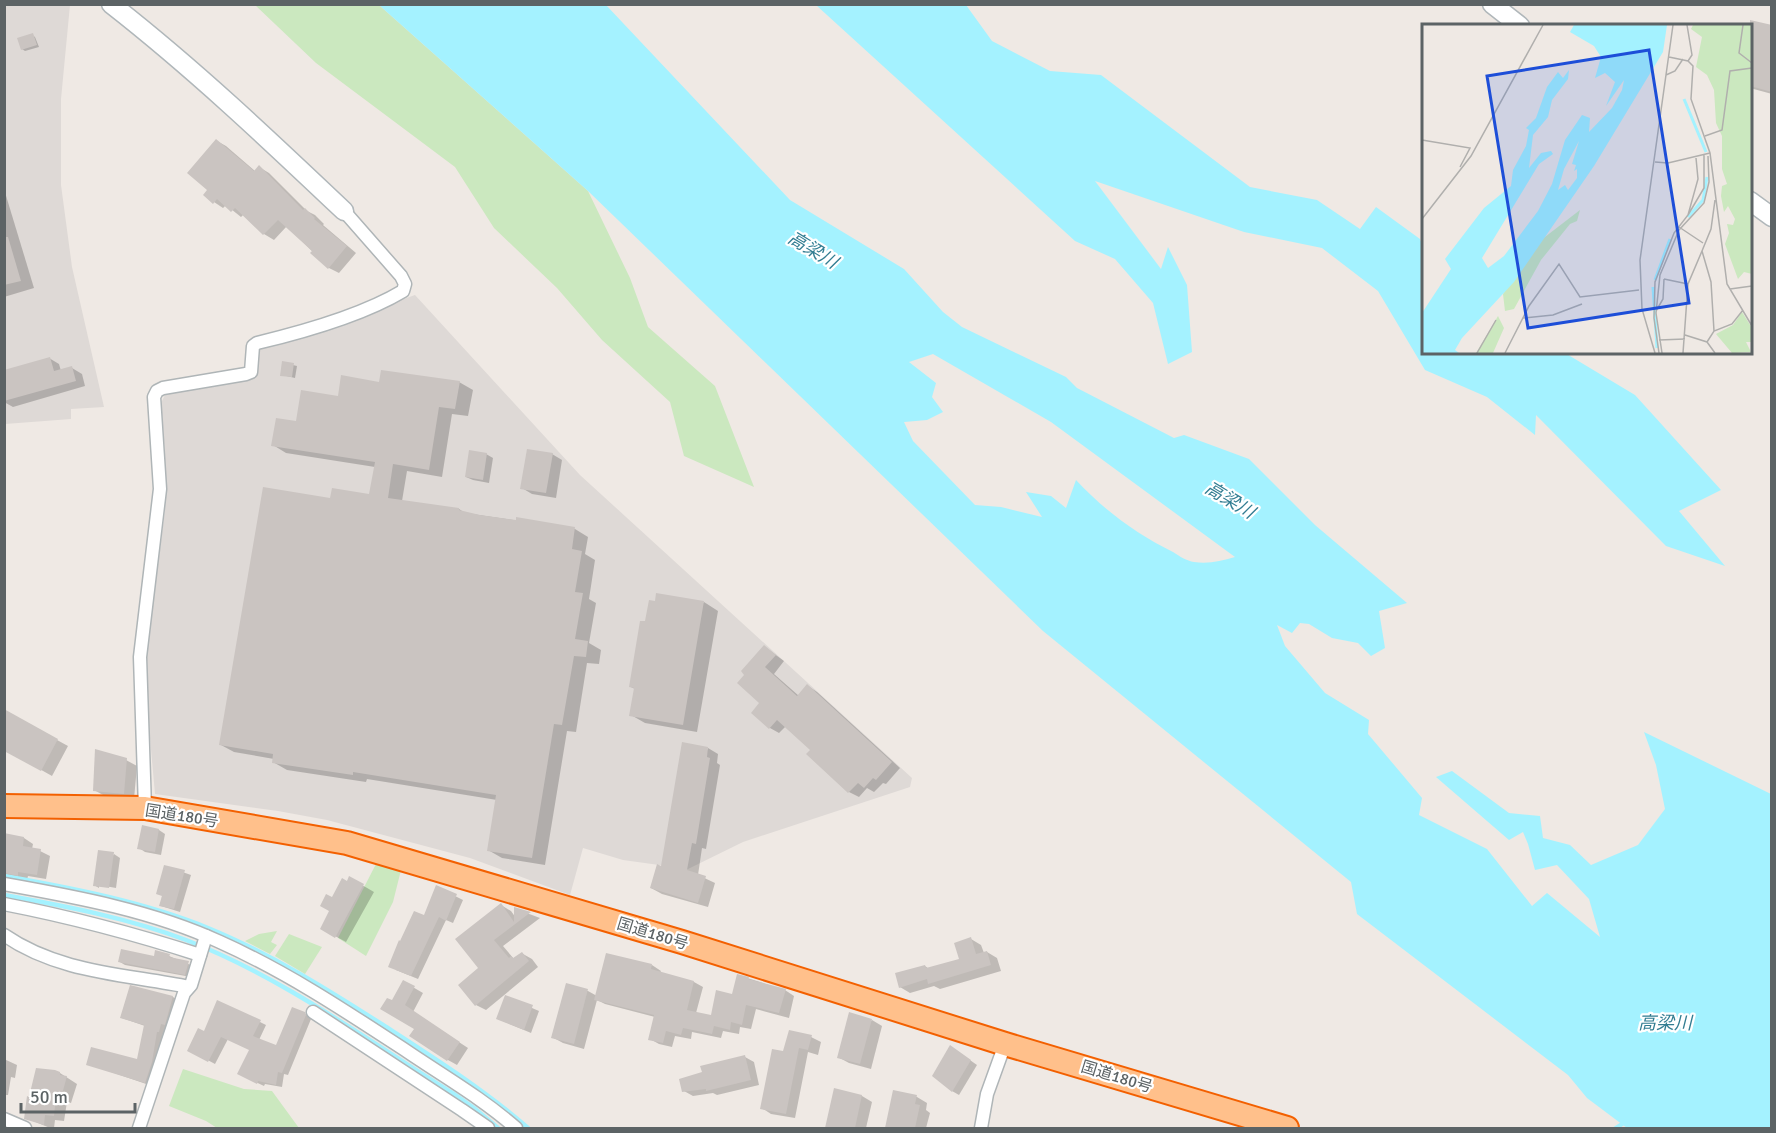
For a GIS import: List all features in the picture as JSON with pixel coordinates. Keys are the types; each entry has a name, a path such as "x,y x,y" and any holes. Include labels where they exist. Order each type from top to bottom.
{"highway":[{"name":"国道180号","path":"4,806 145,808 347,843 682,942 1005,1044 1287,1128"}],"street":[{"path":"111,4 228,102 344,211 401,276 405,284 403,291 361,310 290,335 257,343 253,346 250,372 246,374 163,388 157,391 154,397 160,489 140,657 145,808"},
{"path":"1492,4 1517,24"},
{"path":"1752,202 1772,217"},
{"path":"4,884 68,896 147,916 202,946"},
{"path":"4,904 78,919 146,937 202,946 263,963 315,991 492,1107 516,1128"},
{"path":"4,935 34,952 76,967 189,987"},
{"path":"140,1128 184,993 189,987 202,946"},
{"path":"313,1012 488,1128"},
{"path":"981,1128 987,1094 1005,1044"},
{"path":"4,1119 25,1128"}],"shaded area":[{"path":"5,5 70,5 61,99 61,185 72,267 104,407 71,409 71,419 5,424"},
{"path":"415,295 580,475 912,778 910,787 743,842 688,869 623,860 583,848 570,895 470,858 327,820 155,794 144,671 165,511 165,452 161,403 166,393 250,379 255,374 257,354 261,348"}],"green space":[{"path":"255,5 379,5 588,191 630,278 648,327 715,386 754,487 684,456 670,402 602,340 557,288 494,228 455,167 316,63"},
{"path":"376,864 401,870 393,902 366,956 338,938"},
{"path":"277,931 271,942 277,945 270,954 245,941 259,934"},
{"path":"289,934 322,947 305,974 275,956"},
{"path":"183,1069 244,1089 272,1091 299,1128 217,1128 169,1106"}],"water":[{"name":"高梁川","path":"379,5 606,5 790,200 904,269 943,312 962,327 1066,377 1077,388 1174,438 1184,435 1249,459 1315,525 1407,603 1379,611 1385,648 1371,656 1358,643 1332,638 1309,624 1300,623 1292,633 1277,625 1285,646 1325,693 1369,720 1368,734 1422,798 1419,815 1487,849 1532,906 1547,893 1600,937 1589,899 1557,865 1535,870 1523,832 1509,840 1436,777 1452,771 1509,813 1540,816 1543,838 1570,845 1591,865 1638,845 1665,809 1656,765 1644,732 1771,794 1771,1128 1627,1128 1587,1098 1568,1075 1357,914 1351,882 1043,631 588,191","holes":["933,354 1051,422 1235,557 1205,563 1186,559 1121,520 1076,480 1066,508 1051,496 1026,492 1042,517 1001,507 975,505 913,441 904,422 927,420 943,412 932,397 936,383 909,362"]},
{"path":"816,5 966,5 992,41 1050,71 1101,75 1250,187 1317,200 1360,229 1376,207 1420,239 1422,244 1422,354 1567,354 1635,395 1721,490 1679,511 1725,566 1666,546 1536,415 1535,435 1487,397 1425,370 1378,291 1322,248 1244,232 1095,181 1161,269 1168,247 1187,285 1192,352 1168,364 1153,303 1115,259 1075,241"}],"building":[{"path":"1750,20 1772,25 1772,92 1752,87 1752,24"},
{"path":"33,33 37,45 21,50 17,38"},
{"path":"216,139 254,171 259,165 303,210 305,208 314,219 347,246 328,269 278,220 263,235 235,208 231,212 217,199 213,204 203,195 207,190 187,173"},
{"path":"4,237 8,237 21,281 4,285"},
{"path":"50,357 54,371 72,366 76,381 4,401 4,370"},
{"path":"282,361 294,363 292,377 280,376"},
{"path":"381,370 460,381 455,409 439,407 429,470 393,464 388,498 459,508 459,510 480,515 516,520 516,517 575,527 572,549 582,551 575,592 583,593 575,639 588,641 586,657 574,656 562,725 554,724 532,858 487,851 496,795 353,772 353,775 272,763 273,754 219,745 263,487 330,498 332,488 369,494 375,462 271,446 276,418 296,421 301,390 338,396 341,375 379,382"},
{"path":"527,449 553,453 546,493 520,489"},
{"path":"469,450 487,453 483,480 465,477"},
{"path":"656,593 704,601 683,725 629,716 634,688 629,687 640,621 645,621 649,600 655,601"},
{"path":"764,645 776,655 765,667 797,696 807,684 892,762 876,780 873,778 864,788 858,783 848,793 806,754 810,750 777,720 769,729 751,713 759,703 737,683 744,675 741,671"},
{"path":"4,709 58,739 41,771 4,751"},
{"path":"682,742 708,747 707,757 710,758 696,844 692,843 687,870 706,876 698,903 650,888 657,864 661,866"},
{"path":"95,749 127,758 124,794 93,791"},
{"path":"142,825 159,829 155,852 137,849"},
{"path":"4,833 24,837 23,846 41,849 37,875 18,872 18,876 4,873"},
{"path":"98,850 114,852 109,888 93,886"},
{"path":"164,865 185,870 174,909 159,906 162,896 156,894"},
{"path":"349,876 364,884 335,938 320,929 329,911 320,906 326,894 332,897 342,878 347,881"},
{"path":"436,885 457,894 446,921 439,917 411,976 388,967 414,911 424,915"},
{"path":"501,903 514,922 514,907 531,912 494,940 509,958 522,952 529,961 475,1006 458,985 478,968 455,939"},
{"path":"971,937 976,954 987,951 991,965 928,984 927,979 899,988 895,973 959,959 954,943"},
{"path":"121,949 154,956 155,950 170,954 169,957 189,961 185,975 118,962"},
{"path":"606,953 652,964 651,969 694,981 687,1010 711,1015 716,990 732,994 737,974 786,989 779,1013 746,1005 742,1025 731,1022 730,1030 714,1026 712,1034 683,1028 681,1035 666,1031 663,1043 648,1040 654,1015 594,1000"},
{"path":"403,980 415,986 405,1005 460,1042 447,1061 409,1036 414,1029 380,1009 387,998 392,1000"},
{"path":"566,983 588,989 574,1044 551,1038"},
{"path":"130,985 173,996 165,1025 161,1024 157,1032 152,1062 145,1083 86,1065 91,1047 137,1059 144,1025 120,1018"},
{"path":"505,995 533,1005 524,1030 496,1019"},
{"path":"217,1000 261,1020 253,1036 276,1045 292,1007 305,1012 306,1015 282,1073 278,1072 276,1085 258,1081 257,1084 237,1074 249,1050 221,1037 208,1062 187,1051 198,1028 204,1031"},
{"path":"849,1012 872,1019 860,1064 837,1058"},
{"path":"789,1030 812,1035 808,1050 799,1048 786,1114 760,1109 772,1049 783,1051"},
{"path":"950,1045 971,1060 952,1092 932,1076"},
{"path":"745,1055 751,1080 706,1091 706,1089 682,1092 679,1079 702,1072 700,1066"},
{"path":"36,1068 55,1070 60,1072 60,1075 67,1076 61,1098 56,1097 54,1116 45,1115 44,1125 24,1119 27,1096 29,1097"},
{"path":"834,1088 862,1095 855,1128 825,1128"},
{"path":"893,1090 917,1095 915,1104 920,1105 915,1128 885,1128"}],"waterway":[{"path":"4,876 133,903 184,919 231,938 275,960 362,1012 476,1087 528,1128"},
{"path":"4,895 73,908 142,925 222,955 323,1011 454,1094 498,1128"},
{"path":"1616,1128 1625,1122"}]}
